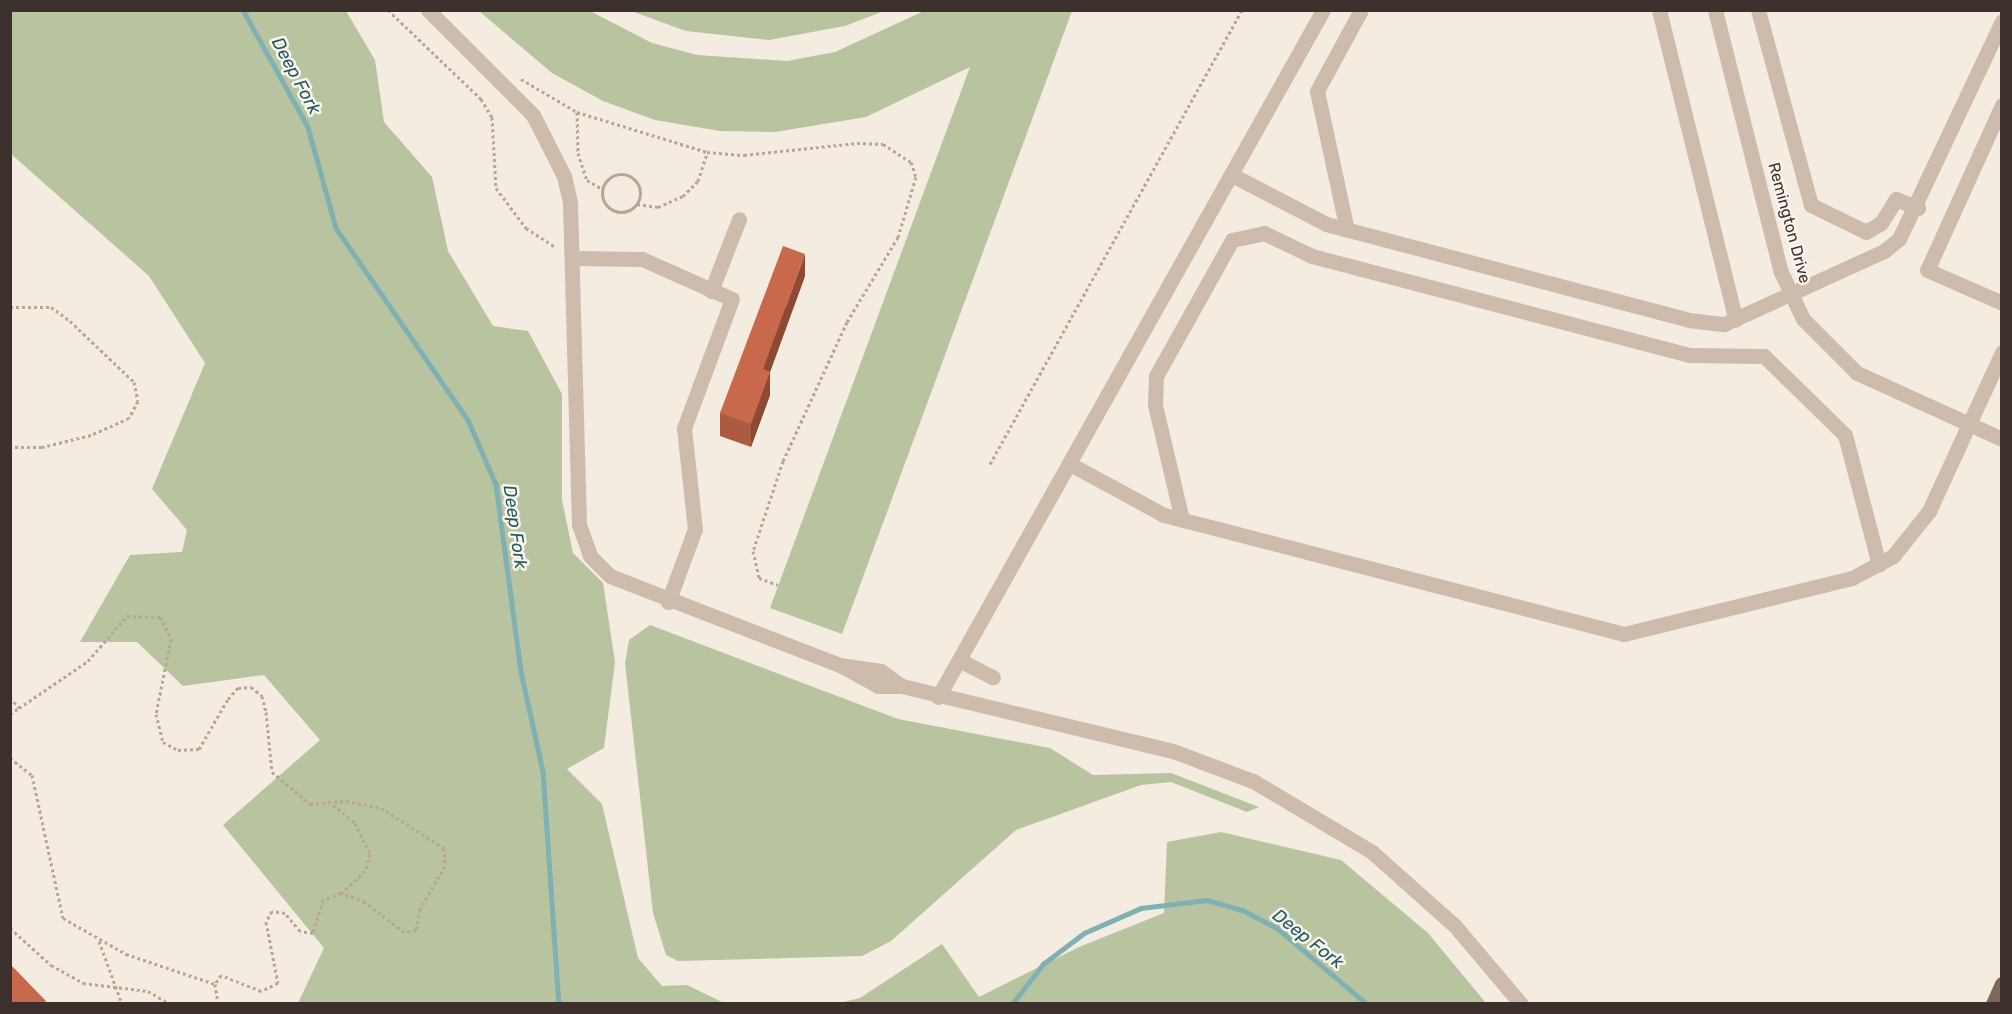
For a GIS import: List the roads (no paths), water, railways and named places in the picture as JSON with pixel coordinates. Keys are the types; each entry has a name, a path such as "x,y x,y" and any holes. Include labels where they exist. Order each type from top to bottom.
{"main road":[{"path":"1993,1004 2001,984"}],"street":[{"path":"428,10 533,115 552,143 570,202 579,525 590,556 610,576 668,602 840,664 878,686 902,686 939,697 1173,752 1286,797 1372,852 1422,893 1521,1004"},
{"path":"939,697 1323,10"},
{"path":"1347,230 1317,91 1360,10"},
{"path":"1659,10 1736,320"},
{"name":"Remington Drive","path":"1715,10 1790,296 1812,332 1843,362 1968,425 2001,439"},
{"path":"1758,10 1811,205 1866,232 1881,223 1896,199 1918,208"},
{"path":"1232,176 1310,219 1347,230 1689,320 1736,320 1884,251 1899,239 1918,208 2001,21"},
{"path":"2001,105 1927,270 2001,303"},
{"path":"711,291 739,219"},
{"path":"1182,520 1155,405 1156,376 1232,240 1264,233 1312,255 1689,355 1764,356 1845,435 1879,565"},
{"path":"572,254 642,259 732,299 684,428 695,529 668,602"},
{"path":"1070,464 1158,513 1624,634 1852,578 1879,565 1918,529 2001,352"},
{"path":"959,660 993,677"}],"waterway":[{"name":"Deep Fork","path":"243,10 308,127 336,228 468,420 496,484 521,672 543,771 559,1004"},
{"name":"Deep Fork","path":"1012,1004 1043,964 1084,933 1141,908 1207,900 1243,910 1277,928 1367,1004"}]}
